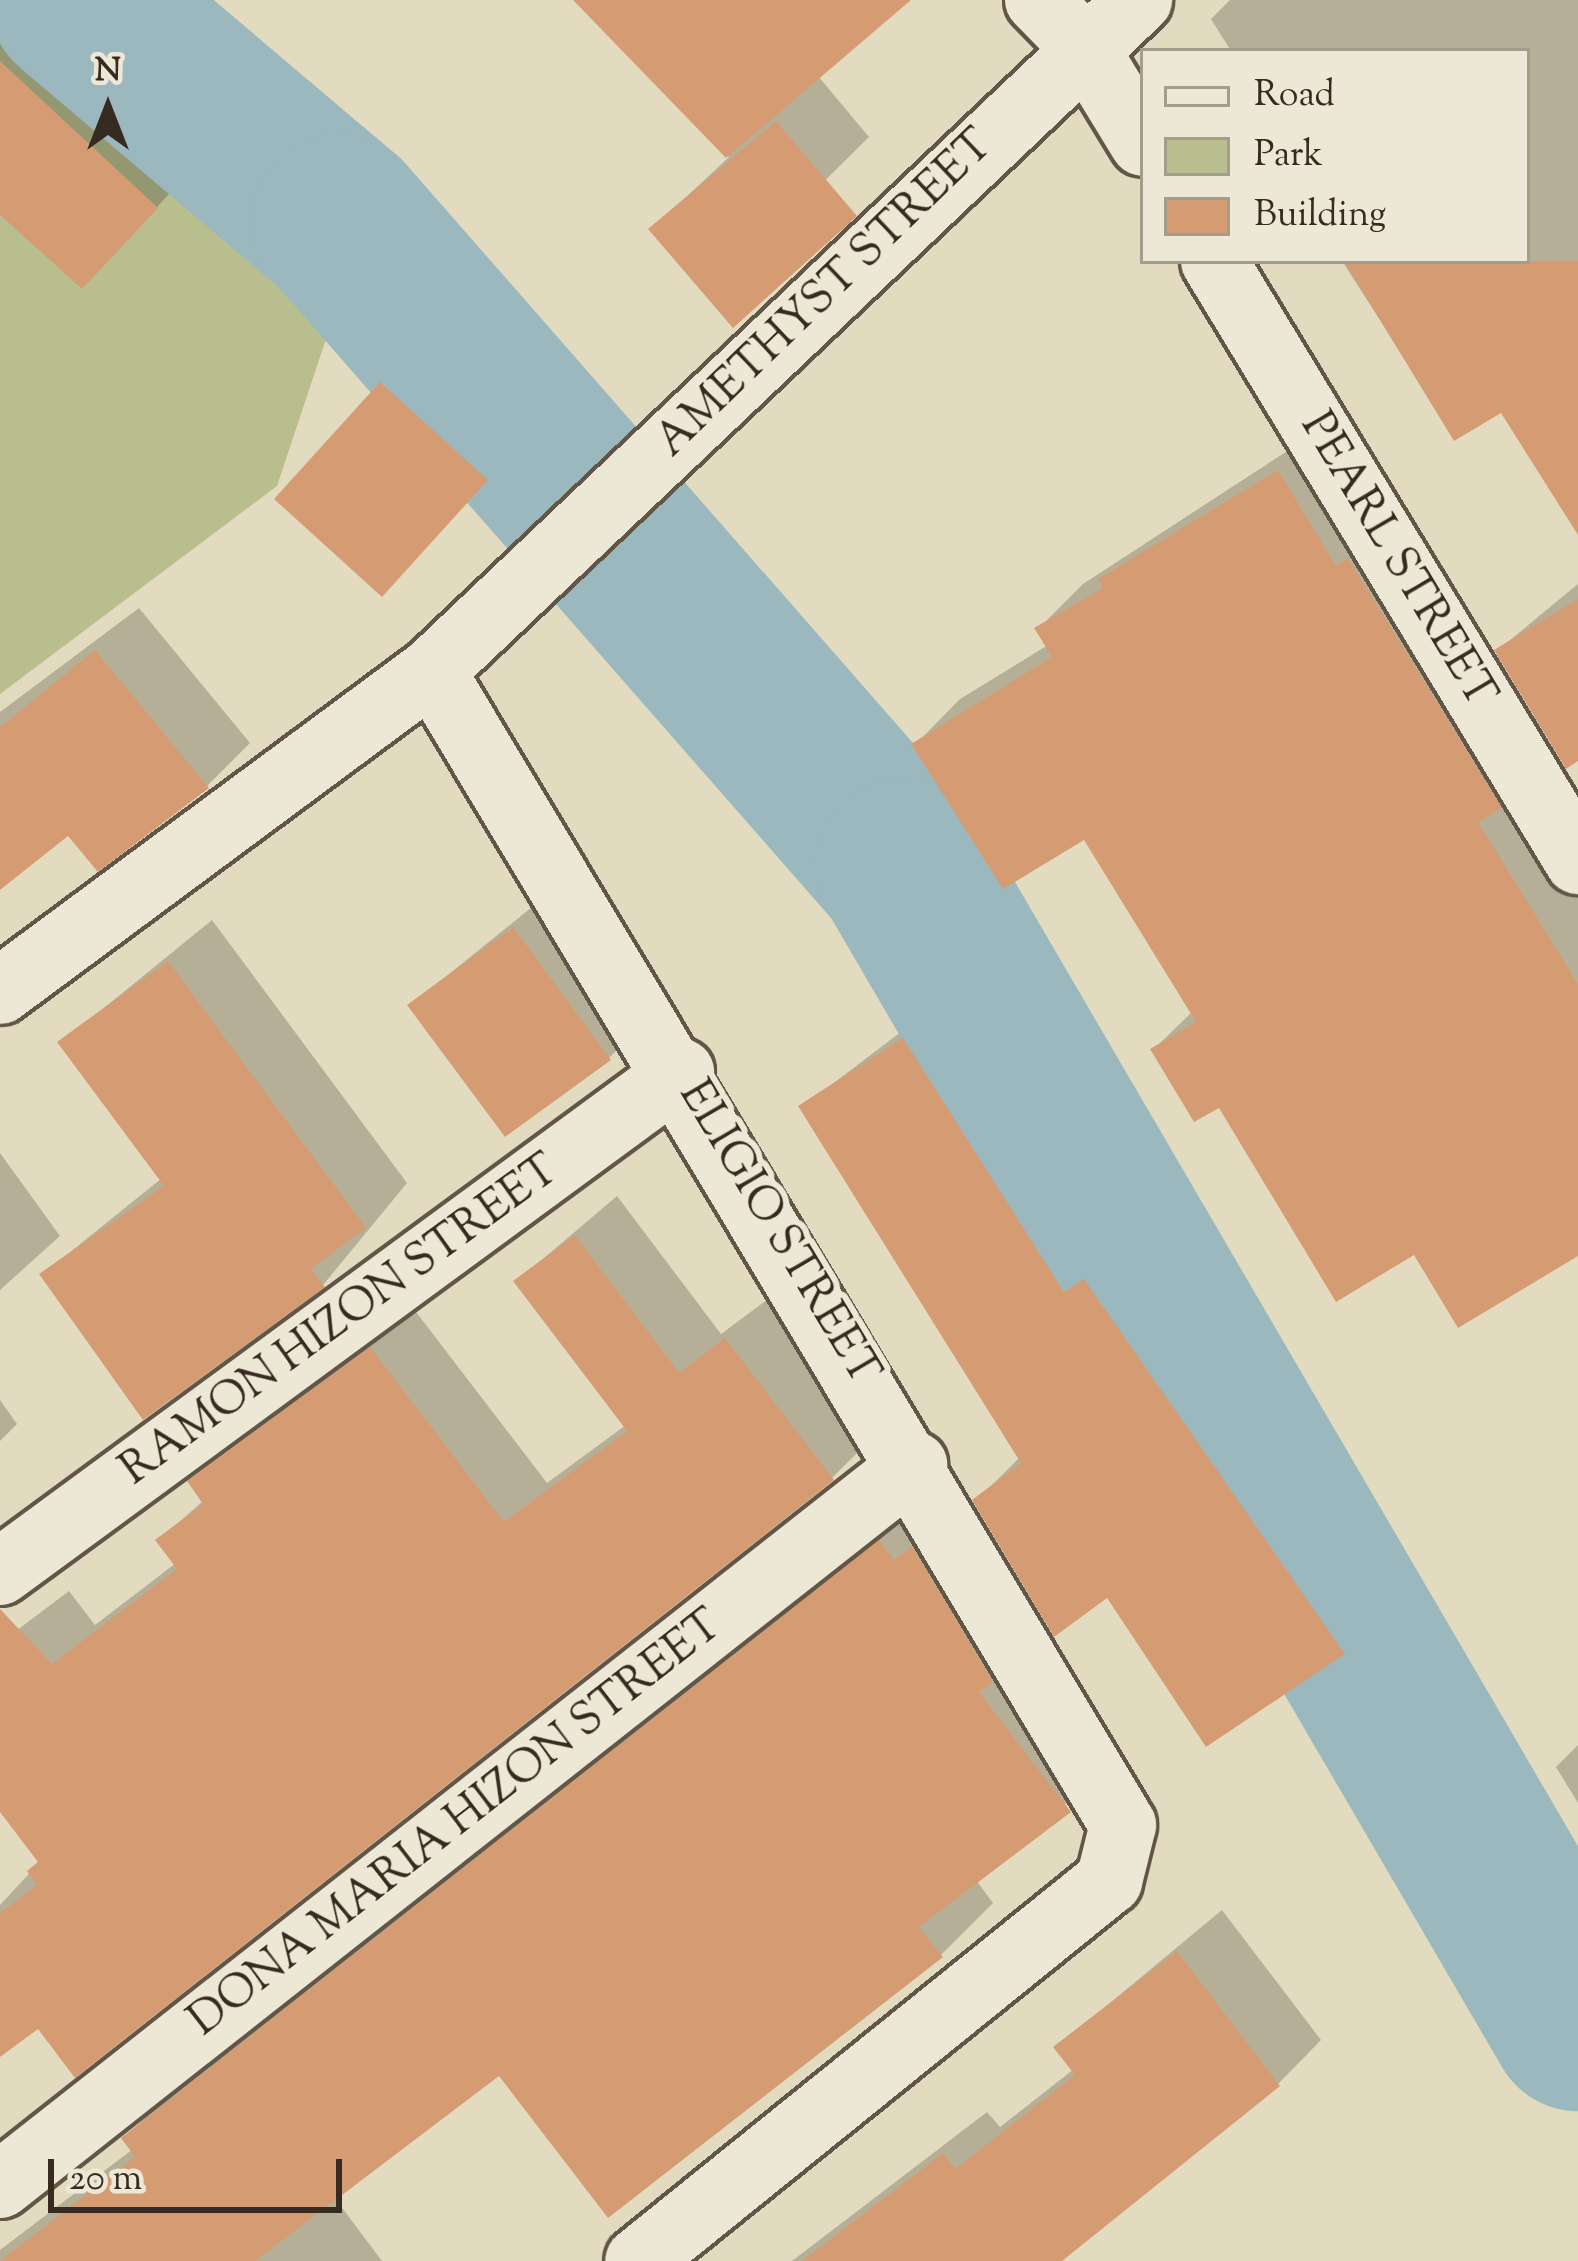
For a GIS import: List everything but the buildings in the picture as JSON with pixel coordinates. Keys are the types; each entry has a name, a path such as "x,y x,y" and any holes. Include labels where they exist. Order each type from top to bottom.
{"street":[{"path":"1038,0 1085,48 1140,138"},
{"name":"AMETHYST STREET","path":"0,992 432,671 513,589 1139,0"},
{"name":"PEARL STREET","path":"1216,264 1578,861"},
{"name":"ELIGIO STREET","path":"432,671 681,1072 1117,1799 1125,1851 1109,1881 638,2261"},
{"name":"RAMON HIZON STREET","path":"0,1572 681,1072"},
{"name":"DONA MARIA HIZON STREET","path":"0,2185 914,1465"}],"green space":[{"path":"0,0 38,0 348,273 277,486 0,694"}],"waterway":[{"path":"77,0 339,222 903,866 1578,2022"}]}
